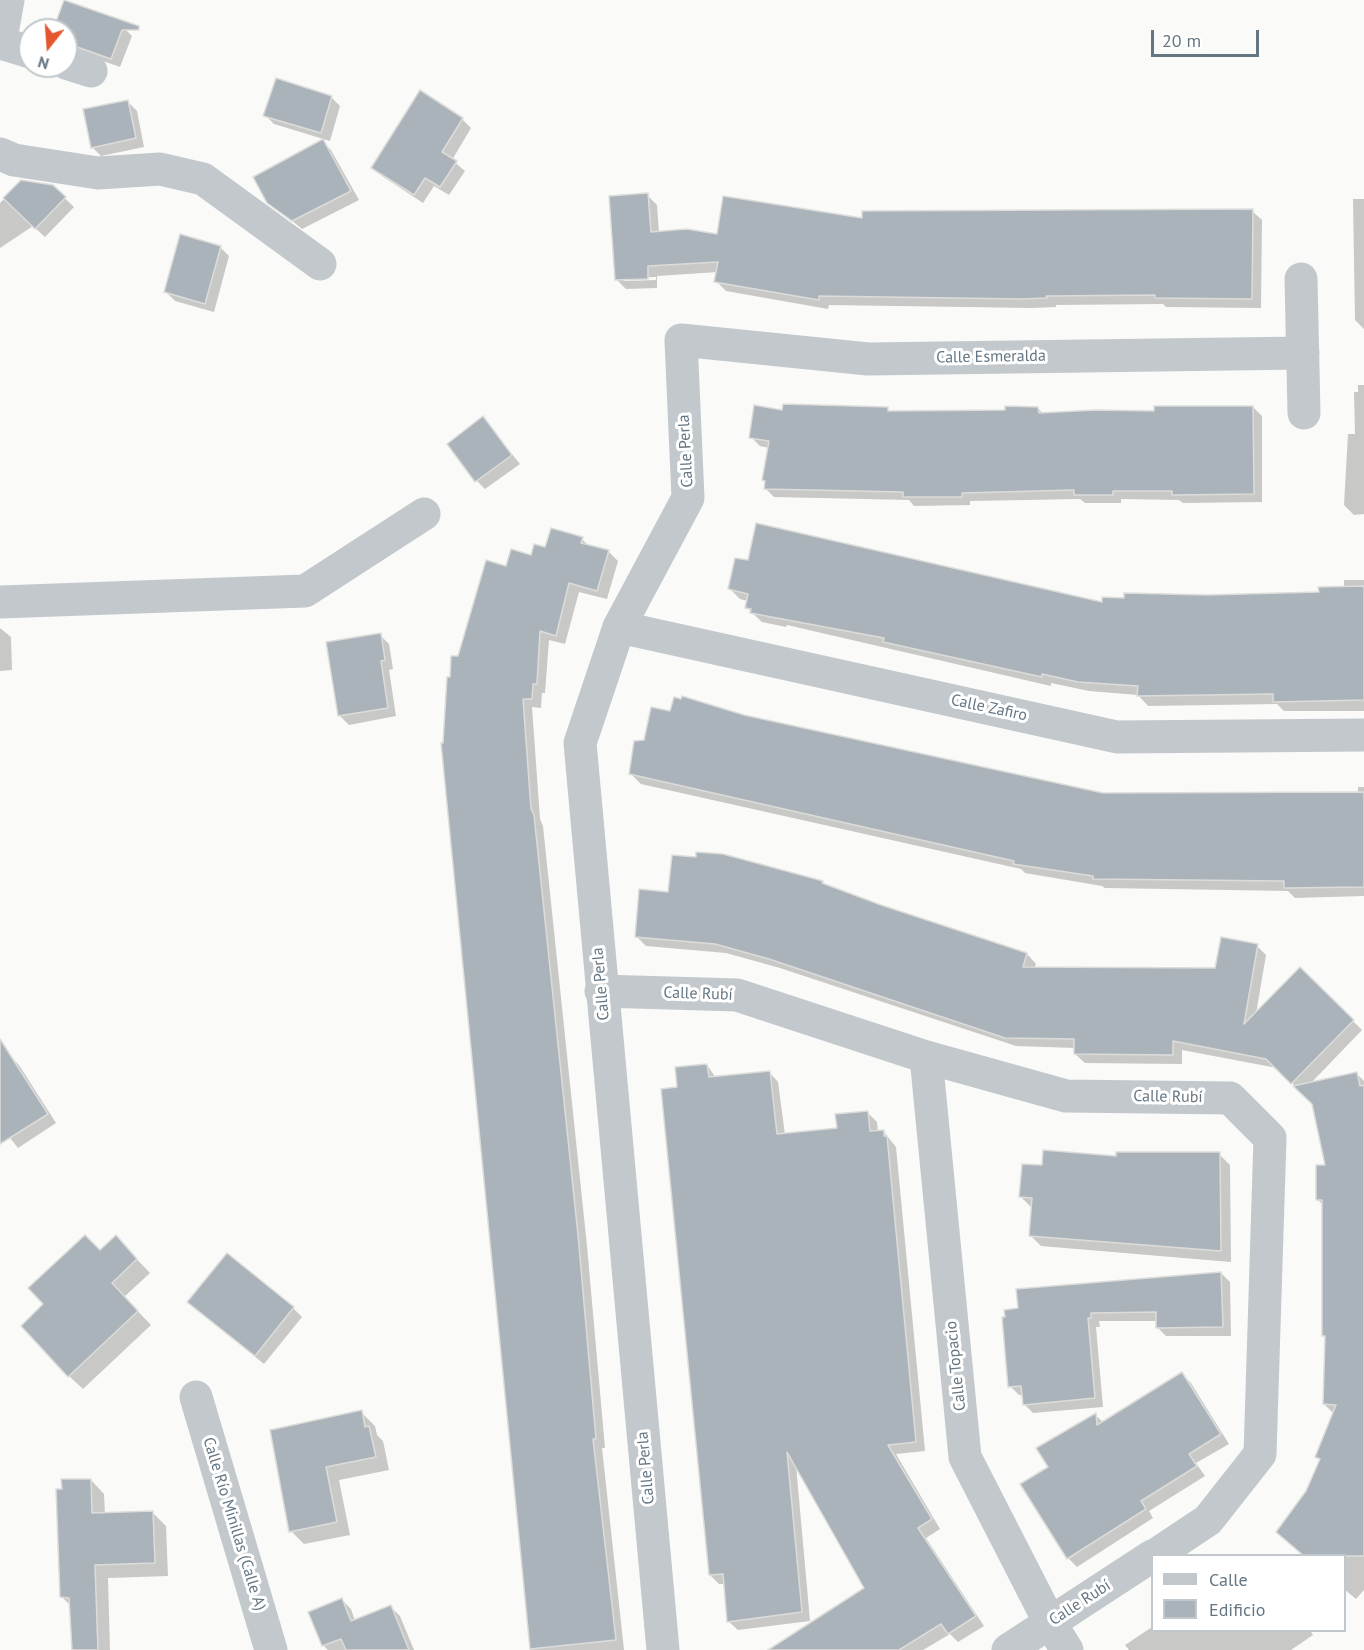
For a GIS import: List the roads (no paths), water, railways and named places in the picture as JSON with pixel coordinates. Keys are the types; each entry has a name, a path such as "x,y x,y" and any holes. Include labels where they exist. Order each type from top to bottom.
{"street":[{"path":"8,0 0,43 18,48"},
{"path":"0,154 14,160 98,173 160,169 203,179 320,264"},
{"path":"1301,279 1304,413"},
{"name":"Calle Esmeralda","path":"681,340 868,359 1303,353"},
{"name":"Calle Perla","path":"663,1650 580,743 619,627 688,498 681,340"},
{"path":"0,602 304,591 424,514"},
{"name":"Calle Zafiro","path":"619,627 1117,736 1364,735"},
{"name":"Calle Rubí","path":"601,991 737,994 926,1057 1066,1096 1230,1098 1270,1138 1260,1454 1208,1520 1156,1554"},
{"name":"Calle Topacio","path":"926,1057 965,1457 1059,1637"},
{"name":"Calle Río Minillas (Calle A)","path":"196,1397 271,1650"},
{"name":"Calle Rubí","path":"1008,1650 1059,1637 1151,1558"}]}
